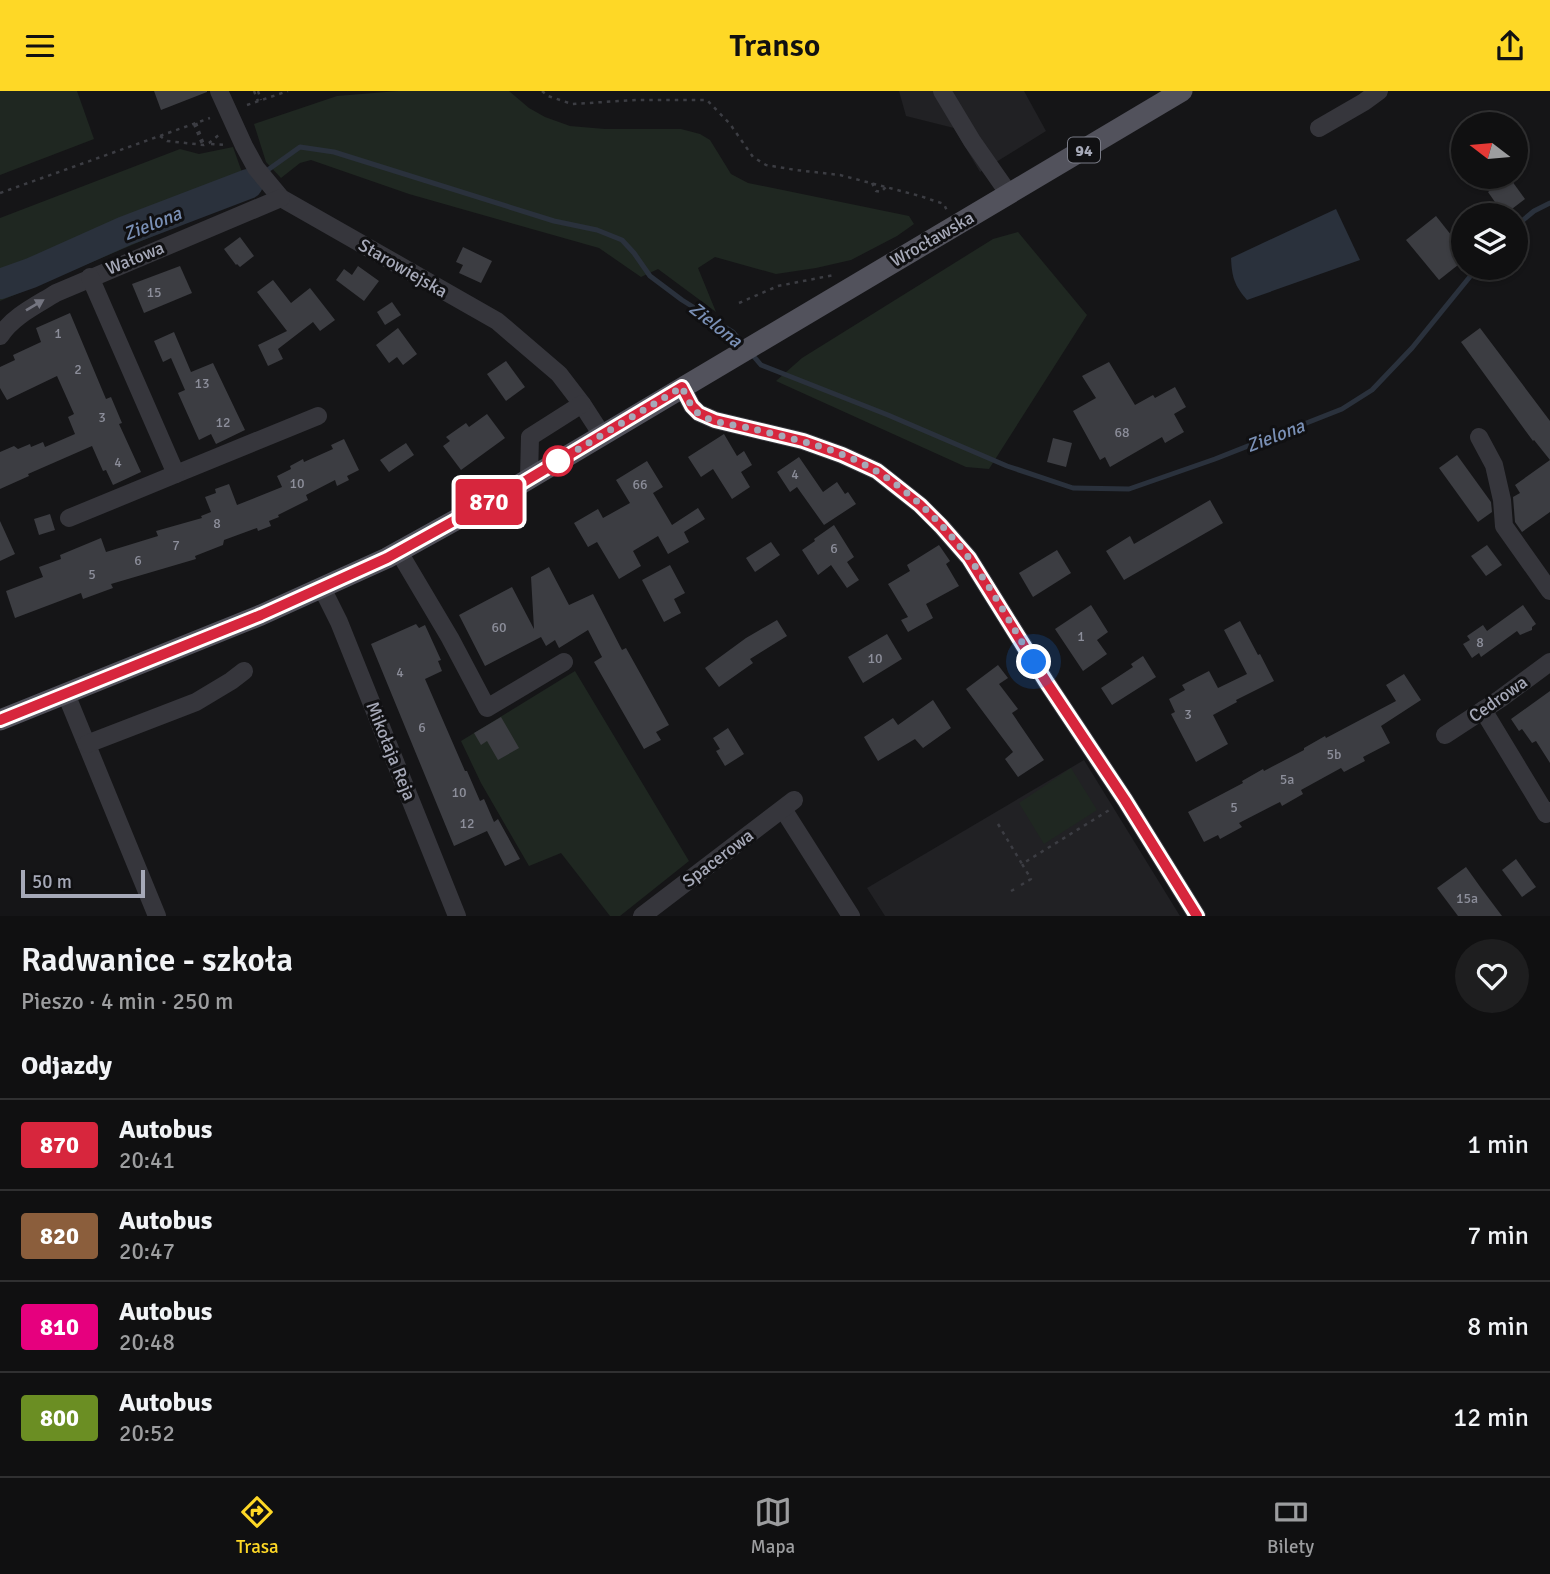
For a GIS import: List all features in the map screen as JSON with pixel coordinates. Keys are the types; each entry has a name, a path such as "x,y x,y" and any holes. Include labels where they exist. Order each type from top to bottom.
{"main road":[{"name":"Wrocławska","path":"682,387 1178,92"},
{"name":"94","path":"0,720 261,615 398,552 682,387"}],"street":[{"name":"Starowiejska","path":"219,91 256,168 276,192 497,321 559,374 602,435"},
{"path":"942,91 972,141 1009,194"},
{"path":"1319,128 1379,91"},
{"name":"Wałowa","path":"0,336 25,312 56,293 276,192"},
{"path":"83,280 176,474"},
{"path":"682,387 692,406 699,413 715,420 803,441 877,471 920,505 941,526 969,558 1197,916"},
{"path":"528,478 530,437 582,404"},
{"path":"69,519 318,417"},
{"path":"1479,437 1494,465 1502,500 1504,526 1550,591"},
{"path":"398,552 450,638 487,708 564,662"},
{"name":"Mikołaja Reja","path":"323,588 457,916"},
{"name":"Cedrowa","path":"1445,735 1550,662"},
{"path":"87,744 195,702 244,671"},
{"path":"66,694 157,916"},
{"path":"1483,711 1546,814 1550,811"},
{"name":"Spacerowa","path":"642,916 789,804 851,916"}],"path":[{"path":"256,91 260,100"},
{"path":"247,105 288,91"},
{"path":"542,91 548,96 572,104 636,100 707,100 730,124 753,157 766,165 840,175 944,204 957,225"},
{"path":"0,193 210,118"},
{"path":"195,124 203,145"},
{"path":"160,136 167,141 203,145 224,130 236,128"},
{"path":"872,183 876,191 881,192 886,187"},
{"path":"738,303 778,286 840,274"},
{"path":"1022,864 1125,800"},
{"path":"998,824 1031,879 1021,885"}],"shaded area":[{"path":"0,91 77,91 94,139 0,175"},
{"path":"398,91 509,91 529,108 570,126 681,129 710,140 731,174 748,183 909,216 914,224 851,260 816,268 776,274 715,257 698,268 716,312 658,269 641,277 599,248 409,194 311,160 300,163 281,178 266,162 254,124 337,96"},
{"path":"899,91 1024,91 1046,131 980,172 954,128 906,116"},
{"path":"233,147 250,195 0,301 0,218 180,149 199,154"},
{"path":"1336,209 1360,260 1247,300 1234,281 1231,258"},
{"path":"1018,232 1087,315 989,469 966,467 776,381 802,358 993,239"},
{"path":"575,671 689,861 620,916 610,916 561,853 529,866 481,783 461,741"},
{"path":"1084,760 1180,916 885,916 867,888"},
{"path":"1071,768 1097,810 1044,844 1019,803"}],"building":[{"path":"154,91 207,91 207,92 161,110"},
{"path":"1492,189 1518,189 1525,199 1520,203 1496,203 1488,192"},
{"path":"1436,216 1451,235 1451,270 1439,280 1406,240"},
{"path":"240,237 254,256 240,267 224,249"},
{"path":"463,247 492,261 481,283 459,273 463,265 456,262"},
{"path":"180,266 192,293 144,313 132,284"},
{"path":"358,266 379,281 364,301 336,280 344,269 352,275"},
{"path":"273,280 291,303 310,288 335,320 320,331 313,322 278,349 283,359 268,366 258,345 287,331 257,292"},
{"path":"392,302 401,315 385,325 377,312"},
{"path":"70,313 106,399 111,397 122,423 119,424 141,472 113,485 106,470 103,471 92,446 0,489 0,452 14,446 18,449 43,442 45,447 75,434 68,417 74,414 57,376 7,400 0,388 0,367 15,360 13,355 41,342 36,328"},
{"path":"398,328 417,354 403,365 397,357 389,363 376,345"},
{"path":"1480,328 1550,421 1550,460 1533,441 1461,342"},
{"path":"174,332 191,372 213,363 245,430 216,444 211,434 199,440 178,393 185,390 171,358 163,362 154,341"},
{"path":"506,361 525,387 506,401 487,374"},
{"path":"1109,362 1135,405 1175,387 1186,407 1174,414 1184,432 1165,443 1162,437 1110,467 1105,457 1100,460 1073,411 1096,398 1082,376"},
{"path":"487,414 505,438 461,470 443,446 450,441 446,437 466,423 469,427"},
{"path":"724,434 737,456 744,451 752,465 741,472 750,487 732,499 713,469 701,477 688,457"},
{"path":"1053,438 1072,443 1066,467 1047,462"},
{"path":"344,439 359,470 347,476 349,480 337,486 335,480 306,495 308,500 269,521 271,526 224,540 223,545 195,556 196,559 111,584 113,588 83,599 81,593 15,618 6,591 43,577 39,567 61,559 60,555 101,538 106,552 158,536 156,531 202,518 201,516 211,512 205,497 216,493 215,489 229,484 237,505 282,487 277,476 303,459 304,462 333,449 331,445"},
{"path":"406,443 414,455 389,472 380,460"},
{"path":"1457,455 1491,502 1492,512 1478,522 1439,468"},
{"path":"799,457 823,492 837,482 856,504 824,525 797,487 790,492 777,472"},
{"path":"1550,460 1550,512 1522,532 1515,522 1513,497 1520,493 1515,485"},
{"path":"647,461 663,487 653,493 672,525 698,508 705,519 684,532 689,542 668,554 658,536 633,551 641,566 619,579 597,542 588,547 574,523 598,509 603,518 630,503 616,480"},
{"path":"1210,500 1223,523 1124,580 1106,551 1130,536 1134,544"},
{"path":"50,514 55,530 39,535 34,519"},
{"path":"0,521 15,554 0,561"},
{"path":"834,525 854,557 847,562 859,580 847,588 831,565 818,575 802,550"},
{"path":"771,542 780,555 755,572 746,558"},
{"path":"939,545 950,561 946,564 959,586 926,604 933,618 908,632 901,620 908,617 888,584 910,571 907,565"},
{"path":"1487,545 1502,565 1486,576 1471,556"},
{"path":"1057,550 1071,573 1033,597 1019,573"},
{"path":"670,565 685,593 674,599 681,613 664,622 642,580"},
{"path":"549,567 569,605 593,594 622,650 626,648 669,725 656,732 661,740 644,749 594,662 602,657 588,630 559,648 555,640 546,646 541,637 485,666 459,615 512,587 534,629 531,577"},
{"path":"1091,605 1108,632 1097,640 1107,654 1083,671 1055,629"},
{"path":"1523,605 1536,624 1532,630 1520,635 1517,631 1481,657 1479,653 1472,658 1463,644 1470,640 1467,636 1483,625 1487,631"},
{"path":"777,620 787,636 750,659 753,663 719,687 705,668 746,638"},
{"path":"1240,621 1274,681 1213,715 1228,744 1196,762 1171,714 1175,712 1169,699 1185,690 1182,685 1209,671 1218,688 1247,674 1224,630"},
{"path":"416,624 419,628 425,625 441,660 438,661 442,671 425,679 465,771 480,801 484,799 494,822 498,819 520,859 505,866 487,831 454,846 371,644"},
{"path":"887,634 902,659 863,683 848,657"},
{"path":"1143,656 1156,677 1112,705 1101,688 1133,667 1131,664"},
{"path":"998,665 1008,678 999,684 1018,709 1012,713 1044,760 1018,777 1005,759 1013,752 966,689"},
{"path":"1404,674 1421,700 1381,726 1390,743 1363,757 1365,761 1344,772 1341,768 1301,790 1303,794 1282,806 1280,802 1239,823 1242,827 1220,839 1218,835 1204,842 1188,812 1243,783 1242,781 1263,769 1264,771 1325,736 1326,738 1396,701 1386,685"},
{"path":"1550,691 1550,763 1536,741 1532,743 1511,719"},
{"path":"933,700 951,728 923,748 915,739 878,761 864,737 893,718 898,725"},
{"path":"501,717 519,748 498,760 487,741 481,745 474,733"},
{"path":"728,728 744,754 725,766 716,751 720,749 713,738"},
{"path":"1516,859 1536,887 1522,897 1502,870"},
{"path":"1466,867 1502,916 1458,916 1437,888"}],"waterway":[{"name":"Zielona","path":"248,184 300,147 334,152 554,221 597,230 622,240 650,276 733,332 744,345"},
{"name":"Zielona","path":"0,284 125,231 248,184"},
{"name":"Zielona","path":"1528,216 1550,203"},
{"name":"Zielona","path":"750,352 761,365 1007,466 1073,488 1129,489 1215,459 1342,409 1372,390 1412,348 1467,280"}],"bus line":[{"name":"870","path":"0,720 261,615 387,558 517,486 682,387 699,413 715,420 803,441 877,471 920,505 941,526 969,558 1197,916"}],"route":[{"path":"558,461 552,465 682,387 699,413 715,420 803,441 842,455 877,471 895,484 941,526 969,558 1034,662"}]}
